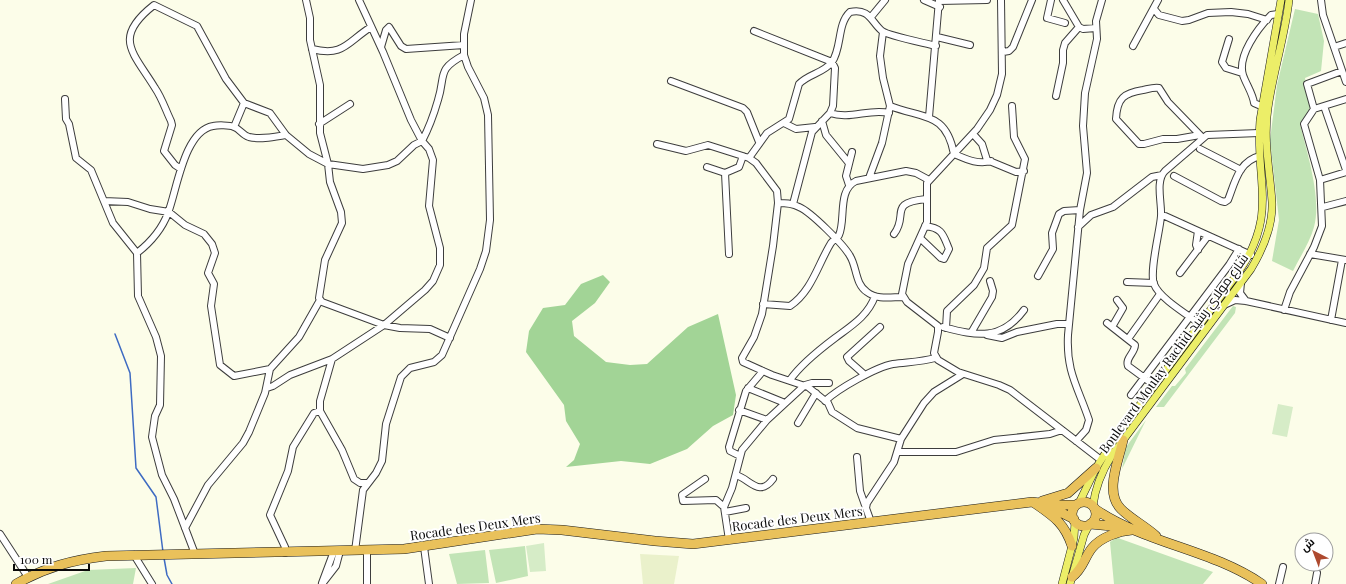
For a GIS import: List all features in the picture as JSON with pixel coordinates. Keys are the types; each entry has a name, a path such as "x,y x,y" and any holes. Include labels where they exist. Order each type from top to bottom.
{"highway":[{"path":"1123,440 1114,487 1115,500 1124,512 1162,540"},
{"path":"1036,502 1068,493 1096,468"},
{"path":"1036,502 1062,523 1068,531 1072,546"},
{"name":"Rocade des Deux Mers","path":"1036,502 1074,520 1080,525 1089,524 1130,529"},
{"name":"Rocade des Deux Mers","path":"16,584 40,571 76,560 106,556 367,551 424,547 537,529 562,530 670,543 693,544 1036,502 1057,505 1087,502 1094,508 1130,529 1231,566 1262,584"},
{"path":"1074,520 1072,512 1078,504"},
{"path":"1089,524 1096,517 1094,508"},
{"path":"1071,580 1081,570 1091,549 1096,544 1117,533 1130,529"}],"main road":[{"name":"Boulevard Moulay Rachid شارع مولاي رشيد","path":"1078,504 1101,460 1154,385 1251,255 1259,232 1264,207 1258,133 1261,106 1281,0"},
{"name":"Boulevard Moulay Rachid شارع مولاي رشيد","path":"1094,508 1094,495 1104,469 1123,440 1258,257 1270,224 1272,203 1266,144 1267,120 1289,0"},
{"path":"1062,584 1075,531 1074,520"},
{"path":"1071,580 1084,534 1089,524"}],"street":[{"path":"185,528 208,485 244,443 267,388 266,381 270,369 299,336 320,300 319,290 325,260 342,222 330,182 328,164 319,124 320,85 312,49 310,18 306,0"},
{"path":"267,388 273,386 290,375 332,360 384,325 429,286 440,265 440,248 429,206 433,160 429,149 422,141 411,120 381,47 359,0"},
{"path":"355,551 362,495 367,483 376,473 382,462 386,424 401,377 410,368 437,360 442,355 484,259 491,206 486,105 464,55 464,45 471,0"},
{"path":"871,17 885,0"},
{"path":"924,0 939,3 987,0"},
{"path":"903,297 902,292 908,264 925,226 927,218 926,200 929,180 973,134 990,110 997,95 1002,74 1003,52 1001,0"},
{"path":"1003,52 1009,51 1013,47 1032,0"},
{"path":"1051,0 1047,18 1064,23"},
{"path":"1063,0 1079,26 1084,29 1096,28"},
{"path":"1076,441 1086,430 1090,420 1076,390 1070,370 1068,348 1069,324 1080,210 1087,173 1083,126 1085,93 1097,39 1096,21 1102,0"},
{"path":"1133,46 1158,0"},
{"path":"1321,0 1323,15 1346,82"},
{"path":"929,117 939,3"},
{"path":"181,169 175,165 164,151 172,125 156,90 136,61 130,45 130,36 134,23 154,5 173,16 195,24 226,79 244,103 270,113 286,135 309,154 328,164 362,169 388,165 397,161 414,145 422,141 438,99 444,71 449,64 464,55"},
{"path":"1154,9 1159,15 1182,21 1208,13 1231,12 1248,14 1267,20"},
{"path":"707,167 726,173 739,167 767,133 784,123 789,118 795,93 799,84 832,62 848,14 856,12 871,17 883,32 936,46"},
{"path":"1261,106 1254,104 1242,72 1242,67 1250,41 1271,15 1278,14"},
{"path":"1056,96 1064,63 1063,50 1065,43 1079,26"},
{"path":"312,49 328,52 342,49 371,27"},
{"path":"381,47 386,30 389,27 401,46 406,49 464,45"},
{"path":"754,31 832,62 835,68 834,95 830,113 815,127 812,132 793,204"},
{"path":"869,178 878,154 890,106 883,78 880,56 883,32"},
{"path":"937,37 970,45"},
{"path":"1229,39 1222,62 1226,68 1242,72"},
{"path":"1334,47 1346,43"},
{"path":"1314,109 1306,84 1342,71"},
{"path":"671,81 743,108 747,112 759,142"},
{"path":"1201,137 1168,102 1159,88 1128,93 1122,97 1116,119 1139,144 1163,139 1201,137 1213,134 1258,133"},
{"path":"65,99 66,119 76,158 91,170 112,223 137,253 138,296 156,337 161,356 160,405 155,416 152,437 162,475 196,554"},
{"path":"1284,310 1290,292 1310,254 1322,226 1320,180 1304,124 1314,109 1346,99"},
{"path":"234,127 244,103"},
{"path":"319,124 350,104"},
{"path":"890,106 912,114 929,117 943,126 948,133 954,154"},
{"path":"946,328 946,311 974,285 984,268 987,248 1012,225 1025,160 1012,130 1012,106"},
{"path":"1320,180 1346,171 1344,160 1324,106"},
{"path":"830,113 837,116 854,116 876,111 889,113"},
{"path":"822,121 826,135 848,162"},
{"path":"784,123 796,129 815,127"},
{"path":"137,253 157,233 169,212 181,169 189,150 201,132 211,126 234,127 243,135 249,137 261,138 286,135"},
{"path":"973,134 982,144 985,158 1016,172 1024,171"},
{"path":"1078,228 1091,215 1113,207 1152,177 1162,175 1201,137"},
{"path":"657,144 686,150 708,145 746,157 756,163 776,188 778,203 763,304 756,332 741,359 744,363 805,385 825,401 832,412 857,428 901,439"},
{"path":"1200,149 1241,170"},
{"path":"763,304 789,306 793,304 812,280 831,243 839,235 843,208 849,185 846,176 848,162 852,152"},
{"path":"954,154 975,162 984,163 991,161"},
{"path":"1174,176 1224,202 1228,200 1241,170 1249,159 1260,156"},
{"path":"849,185 855,181 906,171 916,173 929,180"},
{"path":"726,173 729,254"},
{"path":"1162,175 1161,216 1156,249 1154,283 1160,294 1200,324"},
{"path":"894,234 902,207 906,203 926,200"},
{"path":"104,201 128,202 150,209 169,212 185,225 204,234 214,249 215,257 208,273 214,284 211,306 220,365 234,376 270,369"},
{"path":"1322,207 1346,201"},
{"path":"778,203 793,204 804,209 835,239 851,256 862,287 866,292 875,296 903,297 938,326 1002,338 1017,332 1057,324 1069,324"},
{"path":"1038,276 1052,249 1052,233 1059,214 1064,211 1080,210"},
{"path":"1161,216 1165,216 1251,255"},
{"path":"920,238 941,258 944,259 947,256 949,249 942,232 937,228 925,226"},
{"path":"1198,232 1196,245 1198,250"},
{"path":"1180,273 1208,236"},
{"path":"1131,395 1229,265 1239,249"},
{"path":"1310,254 1344,260 1331,320"},
{"path":"971,333 992,297 993,291 990,281"},
{"path":"1127,282 1154,283"},
{"path":"1241,282 1240,293 1246,302"},
{"path":"1128,339 1160,294"},
{"path":"790,380 820,349 847,330 865,314 875,296"},
{"path":"320,300 384,325 400,328 430,329 450,338"},
{"path":"1117,300 1123,308 1109,325 1128,339 1135,347 1127,361 1127,365 1154,385"},
{"path":"1224,305 1235,300 1346,323"},
{"path":"986,335 1008,327 1024,310"},
{"path":"935,358 934,347 938,326"},
{"path":"866,375 849,361 847,357 880,327"},
{"path":"825,401 836,391 866,375 892,364 921,362 935,358 963,374 1004,387 1036,409 1101,460"},
{"path":"332,360 320,401 320,411 342,450 354,479 360,483 367,483"},
{"path":"740,456 730,451 729,447 739,410 748,388 763,371"},
{"path":"866,508 868,499 892,466 898,452 901,439 929,397 963,374"},
{"path":"729,540 724,510 742,450 767,420 805,385 812,383 829,383"},
{"path":"748,388 785,403"},
{"path":"798,423 816,393"},
{"path":"739,410 767,420"},
{"path":"285,553 285,547 270,515 288,471 293,446 314,413 320,411"},
{"path":"898,452 956,452 994,440 1062,430"},
{"path":"857,457 860,491 870,522"},
{"path":"736,474 757,487 762,488 769,484 773,479"},
{"path":"705,479 683,495 683,501 716,500 724,510"},
{"path":"724,510 746,508"},
{"path":"0,534 28,577"},
{"path":"424,547 429,584"},
{"path":"322,584 336,566 337,551"},
{"path":"367,551 367,584"},
{"path":"134,555 152,584"},
{"path":"1279,584 1283,567"},
{"path":"1315,584 1317,573"}],"green space":[{"path":"1295,9 1318,14 1324,41 1321,71 1305,78 1310,108 1300,124 1313,176 1316,215 1310,238 1293,271 1272,261 1279,220 1270,140 1277,85"},
{"path":"603,275 610,282 595,303 572,321 574,336 606,362 630,365 647,364 688,327 718,314 736,395 733,415 713,426 687,449 650,464 621,461 566,467 574,460 580,444 566,421 564,405 526,352 529,331 543,308 565,305 581,284"},
{"path":"1233,306 1236,307 1235,313 1164,407 1156,407 1172,386 1175,386 1186,373 1185,369"},
{"path":"1278,404 1293,407 1287,437 1272,434"},
{"path":"1146,420 1122,469 1126,447"},
{"path":"1116,538 1213,572 1203,584 1114,584 1110,542"},
{"path":"544,543 546,571 530,572 526,546"},
{"path":"525,546 528,576 496,583 489,550"},
{"path":"485,550 489,583 457,584 449,554"},
{"path":"640,554 679,556 674,584 643,584"},
{"path":"136,568 133,584 48,584 88,570"}],"waterway":[{"path":"115,334 130,373 136,468 156,497 163,552"},
{"path":"164,558 167,575 172,584"}]}
